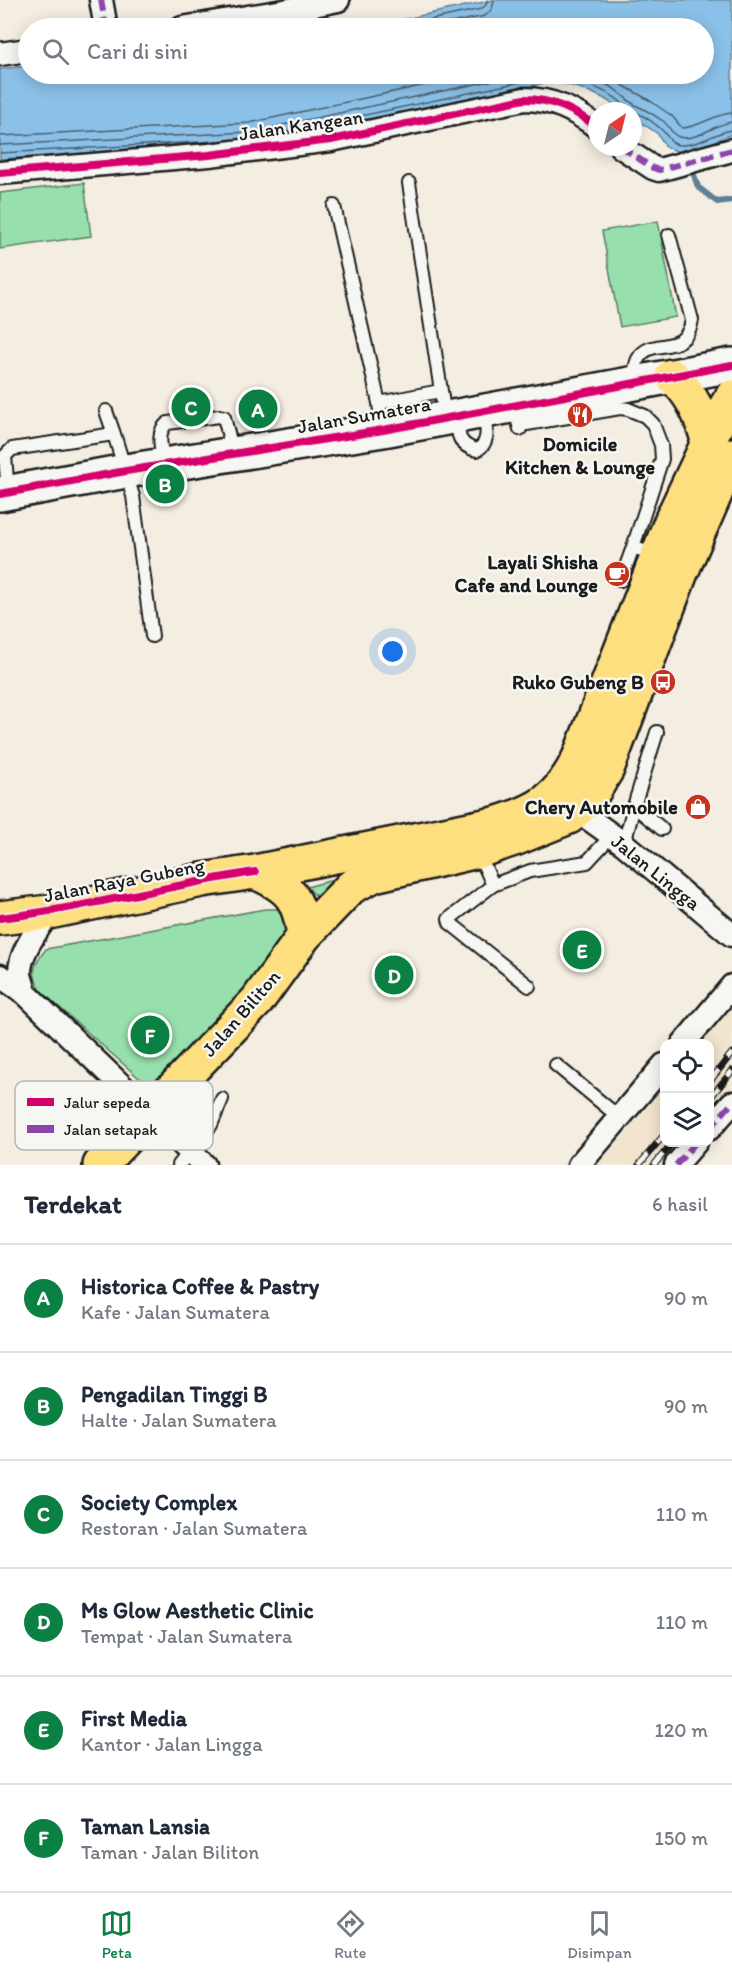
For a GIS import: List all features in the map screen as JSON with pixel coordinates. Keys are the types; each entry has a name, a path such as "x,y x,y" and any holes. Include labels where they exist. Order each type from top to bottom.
{"highway":[{"path":"672,376 692,398 720,449"},
{"path":"304,936 342,895 360,881 374,875 429,861 478,851 557,823 578,811 598,787 680,575 720,449 722,413 732,397"},
{"path":"255,872 495,824 532,812 547,803 570,776 589,735 645,552 672,519 720,449"},
{"path":"255,872 280,884 294,900 302,914 304,936"},
{"name":"Jalan Raya Gubeng","path":"0,918 49,912 202,880 255,872"},
{"name":"Jalan Biliton","path":"181,1081 256,1001 304,936"},
{"name":"Jalan Biliton","path":"100,1165 115,1150"}],"street":[{"path":"101,0 104,18"},
{"path":"242,18 338,0"},
{"path":"0,54 18,51"},
{"name":"Jalan Kangean","path":"0,173 209,155 331,140 524,99 550,101 568,108 588,121"},
{"path":"635,156 660,170 732,150"},
{"name":"Jalan Sumatera","path":"4,493 233,454 381,416 484,413 623,393 672,376 732,365"},
{"name":"Jalan Lingga","path":"578,811 618,840 732,935"},
{"path":"25,993 20,974 21,962 49,912"},
{"path":"0,976 25,993 116,1081"},
{"path":"687,1039 732,986"},
{"path":"579,1165 660,1070"},
{"path":"714,1123 732,1103"},
{"path":"676,1165 692,1147"}],"lane":[{"path":"409,183 484,413"},
{"path":"334,206 381,416"},
{"path":"621,580 645,552 662,459 661,445 653,424 637,411 623,393 641,355 678,342 689,332 692,320 669,235"},
{"path":"106,411 133,496 152,636"},
{"path":"4,493 5,456 12,449 114,434"},
{"path":"529,986 448,922 450,916 493,885 530,871 587,862 618,840 634,806 657,732"},
{"path":"634,806 662,829"},
{"path":"478,851 493,885"},
{"path":"556,1065 620,1118"},
{"path":"213,1122 222,1099"}],"shaded area":[{"path":"732,1007 732,1088 714,1110 714,1039 705,1039"},
{"path":"660,1092 660,1147 683,1147 667,1165 598,1165"}],"green space":[{"path":"84,183 91,236 0,249 0,193"},
{"path":"658,221 676,317 620,327 602,231"},
{"path":"354,874 319,899 307,887"},
{"path":"265,909 285,909 296,929 171,1081 145,1081 139,1078 42,992 34,970 46,949"}],"water":[{"path":"493,0 732,0 732,134 698,149 679,152 666,147 658,134 642,123 642,102 610,102 565,84 714,84 714,18 410,18"},
{"path":"18,67 18,84 540,84 252,145 0,159 0,69"}],"waterway":[{"path":"691,166 698,187 717,202 732,200"}],"railway":[{"path":"714,1076 732,1053"},
{"path":"714,1093 732,1071"},
{"path":"639,1165 660,1140"},
{"path":"654,1165 669,1147"}],"marked path":[{"path":"101,0 104,18"},
{"path":"635,156 659,170 732,150"},
{"path":"714,1123 732,1103"},
{"path":"676,1165 692,1147"}],"cycle path":[{"path":"0,173 209,155 331,140 524,99 554,103 588,121"},
{"path":"0,494 126,471 383,430 732,365"},
{"path":"0,918 255,872"}],"place":[{"name":"Society Complex","path":"191,407"},
{"name":"Historica Coffee & Pastry","path":"258,409"},
{"name":"Domicile Kitchen & Lounge","path":"580,415"},
{"name":"Pengadilan Tinggi B","path":"165,484"},
{"name":"Layali Shisha Cafe and Lounge","path":"617,574"},
{"name":"Ruko Gubeng B","path":"663,682"},
{"name":"Chery Automobile","path":"698,807"},
{"name":"First Media","path":"582,950"},
{"name":"Ms Glow Aesthetic Clinic","path":"394,975"},
{"name":"Taman Lansia","path":"150,1035"}]}
